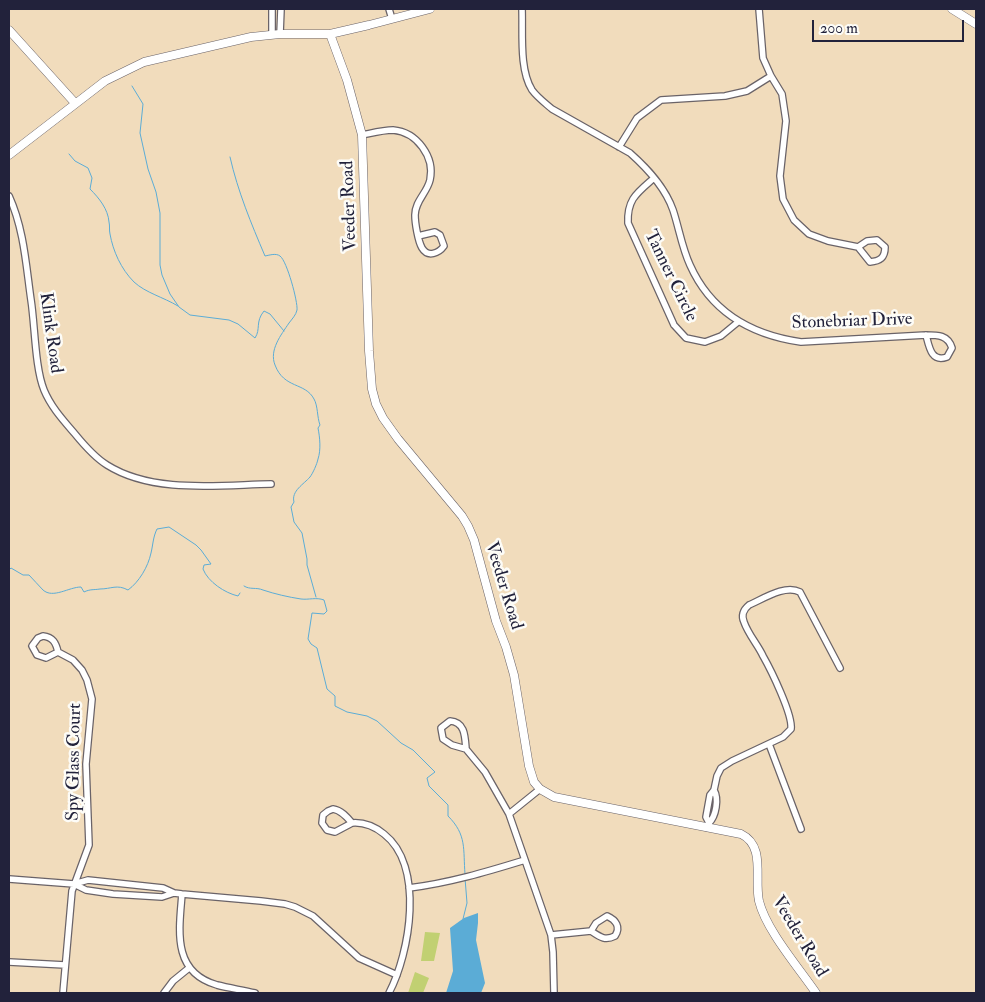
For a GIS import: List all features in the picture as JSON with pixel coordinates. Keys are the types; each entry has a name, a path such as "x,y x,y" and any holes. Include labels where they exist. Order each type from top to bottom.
{"street":[{"path":"272,9 276,34"},
{"path":"276,34 281,9"},
{"path":"389,9 392,19"},
{"path":"9,155 105,81 144,62 250,37 276,34 330,34 369,26 430,9"},
{"name":"Stonebriar Drive","path":"522,9 524,66 532,90 552,109 619,147 641,163 668,198 689,264 699,283 738,322 757,331 786,340 801,342 926,335 945,337 950,342 952,348 947,357 942,359 931,353 926,335"},
{"path":"759,9 763,58 782,94 786,121 780,176 783,199 794,220 809,234 828,241 858,247 870,262 882,258 885,253 885,247 877,240 867,241 858,247"},
{"path":"952,9 976,24"},
{"path":"9,30 75,103"},
{"name":"Veeder Road","path":"330,34 347,80 362,135 369,351 372,389 383,418 398,439 462,516 474,540 496,621 510,657 520,702 529,766 534,782 540,790 554,796 708,825 741,834 748,838 754,845 757,856 756,889 763,912 775,934 816,993"},
{"path":"619,147 637,118 661,100 725,96 747,91 771,76"},
{"path":"362,135 393,130 404,133 424,148 430,159 431,170 427,189 415,208 414,223 418,236 422,248 428,253 433,254 440,251 444,246 440,235 435,232 418,236"},
{"name":"Tanner Circle","path":"654,178 635,194 629,205 628,223 674,325 686,338 705,342 721,336 738,322"},
{"name":"Klink Road","path":"9,196 16,216 25,256 41,382 44,391 58,414 90,451 106,464 125,475 163,484 271,484"},
{"path":"708,825 706,817 710,795 714,790 721,768 788,734 792,724 764,657 744,622 743,612 745,609 749,605 783,590 792,589 800,592 840,668"},
{"name":"Spy Glass Court","path":"58,652 49,657 42,658 35,653 32,646 38,638 49,637 53,640 58,652 73,660 82,670 92,699 86,764 89,845 74,884 63,993"},
{"path":"466,749 452,745 443,739 441,731 444,725 452,721 462,727 466,749 485,772 509,814 551,935 554,993"},
{"path":"769,744 801,829"},
{"path":"509,814 540,790"},
{"path":"352,823 338,810 333,809 325,813 322,818 324,827 332,832 358,822 371,826 390,839 402,861 409,888 409,928 397,975 389,993"},
{"path":"409,888 470,877 524,860"},
{"path":"9,879 74,884 88,880 163,888 182,894 285,904 313,916 359,958 397,975"},
{"path":"74,884 86,890 113,894 162,897 174,893"},
{"path":"182,894 179,937 182,954 189,968 202,978 215,984 255,993"},
{"path":"551,935 591,931 602,938 608,939 615,936 618,928 617,923 607,916 596,923 591,931"},
{"path":"9,962 65,964"},
{"path":"164,993 173,980 189,968"}],"green space":[{"path":"425,932 440,933 434,961 421,961"},
{"path":"415,972 429,978 423,993 408,993"}],"water":[{"path":"478,913 476,940 485,983 481,993 446,993 453,971 450,928 464,918"}],"waterway":[{"path":"132,86 143,104 140,133 160,213 160,265 170,294 179,307 190,315 229,320 238,324 255,338 261,315 264,311 270,314 284,331"},
{"path":"69,154 75,161 88,168 92,178 90,189 105,208 113,247 125,271 139,286 178,306"},
{"path":"230,157 241,195 265,256 273,254 283,259 296,299 297,310 277,343 274,359 279,373 289,382 305,390 314,399 320,425 318,428 320,452 317,463 310,477 294,494 294,502 291,507 294,522 302,533 307,565 316,597"},
{"path":"9,570 11,568 23,575 29,575 43,590 51,593 76,587 81,587 84,592 117,587 128,590 136,583 145,569 150,558 157,529 169,527 201,550 211,564 204,565 203,569 213,582 233,595 238,596 240,593"},
{"path":"244,586 296,598 324,600 327,611 324,614 312,613 308,639 317,648 327,689 335,696 335,706 347,712 367,716 377,721 401,743 413,750 435,772 427,778 429,786 448,805 448,816 461,836 464,850 465,874"},
{"path":"463,919 467,903 465,878"}]}
